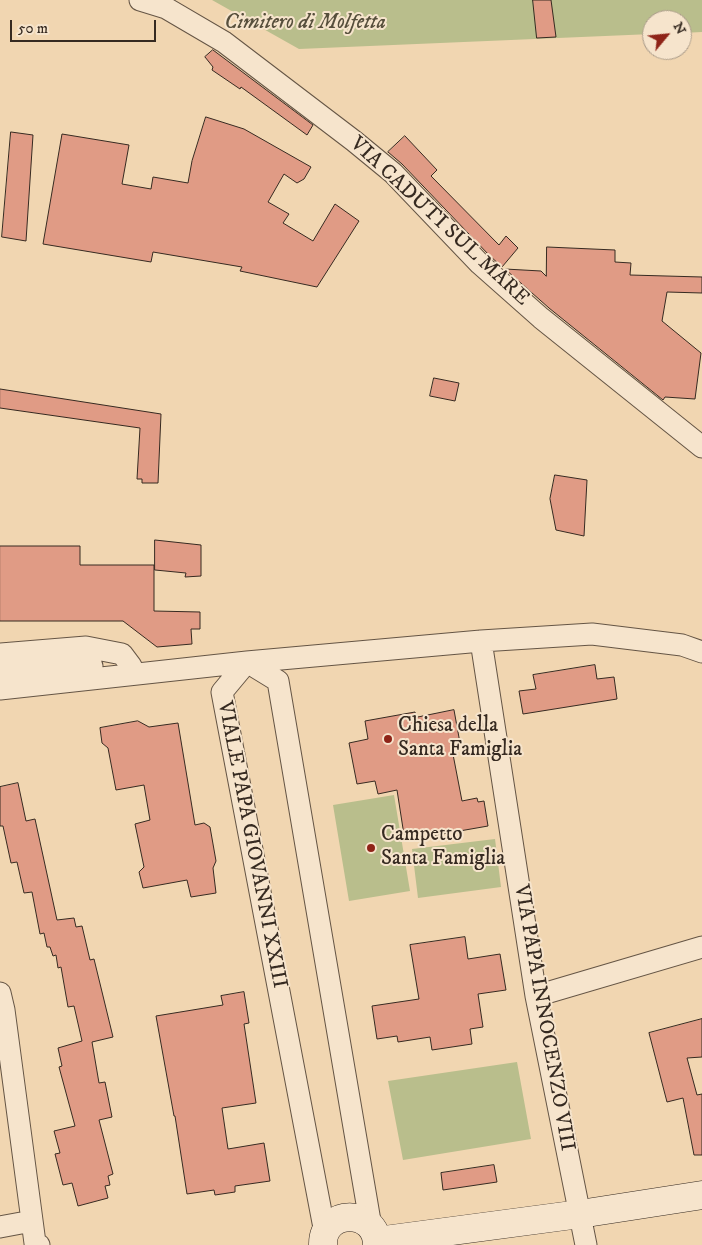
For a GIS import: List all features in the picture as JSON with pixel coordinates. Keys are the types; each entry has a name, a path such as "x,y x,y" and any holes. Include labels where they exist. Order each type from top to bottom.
{"main road":[{"path":"375,1238 580,1214 702,1194"},
{"name":"VIALE PAPA GIOVANNI XXIII","path":"324,1239 330,1225 347,1217 364,1221 375,1238"}],"street":[{"name":"VIA CADUTI SUL MARE","path":"140,0 166,8 224,42 354,141 393,173 493,276 541,318 702,447"},
{"path":"0,672 87,673 247,662 481,641 592,634 682,645 702,652"},
{"name":"VIA PAPA INNOCENZO VIII","path":"481,641 536,996 586,1245"},
{"path":"0,654 86,647 122,654 131,666"},
{"path":"0,689 131,666 247,662 278,681 375,1238"},
{"name":"VIALE PAPA GIOVANNI XXIII","path":"247,662 222,692 324,1239"},
{"path":"536,996 702,947"},
{"path":"0,993 4,1010 6,1078 37,1244"},
{"path":"0,1228 32,1221"}],"green space":[{"name":"Cimitero di Molfetta","path":"212,0 702,0 702,32 692,32 692,10 642,10 642,34 299,49"},
{"name":"Campetto Santa Famiglia","path":"394,795 410,891 349,901 333,805"},
{"name":"Campetto Santa Famiglia","path":"495,839 501,887 418,898 412,849"},
{"path":"517,1062 531,1139 403,1160 388,1081"}],"building":[{"path":"533,0 551,0 556,37 537,38"},
{"path":"213,50 313,125 307,135 241,87 240,89 212,70 213,67 205,57"},
{"path":"206,117 244,129 311,167 304,179 297,183 284,174 268,202 289,214 283,223 313,241 335,204 359,221 317,287 240,271 242,267 153,252 151,262 43,244 62,134 129,145 122,184 151,189 153,177 188,183 192,161"},
{"path":"11,132 33,135 26,241 2,237"},
{"path":"405,136 437,170 431,176 499,245 506,236 518,248 502,267 388,152"},
{"path":"547,247 615,250 615,262 631,263 630,275 702,277 702,293 667,292 662,321 701,353 695,399 665,397 663,400 549,308 505,269 541,271 546,276"},
{"path":"434,378 459,383 455,401 430,396"},
{"path":"0,389 161,414 158,483 142,483 142,479 137,479 140,428 0,408"},
{"path":"555,475 587,480 584,536 556,530 550,499"},
{"path":"155,540 201,545 201,576 185,577 186,573 155,570"},
{"path":"0,546 80,546 80,565 154,565 154,611 200,612 200,629 191,629 192,644 157,647 123,621 0,621"},
{"path":"595,665 597,679 614,677 617,699 523,714 519,691 536,689 533,675"},
{"path":"454,710 460,743 451,744 462,801 477,798 478,802 484,801 488,826 431,836 430,832 404,835 397,790 378,794 375,781 357,784 349,743 368,739 365,721 415,712 416,717"},
{"path":"138,721 149,727 178,723 195,825 204,823 210,827 216,861 213,868 216,893 191,897 187,880 143,888 139,872 144,867 135,824 150,820 144,785 116,790 108,748 102,743 100,728"},
{"path":"18,783 26,821 35,819 57,920 74,918 76,927 82,926 90,960 94,959 113,1037 92,1042 99,1083 105,1082 112,1117 99,1120 113,1174 108,1176 110,1185 105,1186 108,1198 78,1206 72,1183 63,1185 55,1154 60,1153 54,1131 75,1126 59,1067 62,1066 58,1048 82,1041 74,1006 68,1007 61,967 58,968 56,955 53,956 50,947 47,947 44,933 40,934 32,892 24,893 17,862 11,863 3,826 0,826 0,787"},
{"path":"465,937 468,959 500,954 506,990 478,994 483,1027 470,1029 472,1044 432,1050 430,1037 398,1042 397,1036 377,1039 372,1006 419,999 410,945"},
{"path":"244,992 249,1023 244,1024 256,1103 222,1108 228,1149 264,1143 270,1181 235,1186 235,1192 215,1195 214,1190 187,1194 175,1116 156,1016 223,1005 221,996"},
{"path":"702,1019 702,1057 687,1058 697,1095 702,1094 702,1155 694,1155 683,1098 667,1102 649,1033"},
{"path":"494,1165 497,1182 443,1190 441,1173"}],"place":[{"name":"Chiesa della Santa Famiglia","path":"388,739"},
{"name":"Campetto Santa Famiglia","path":"371,848"}]}
